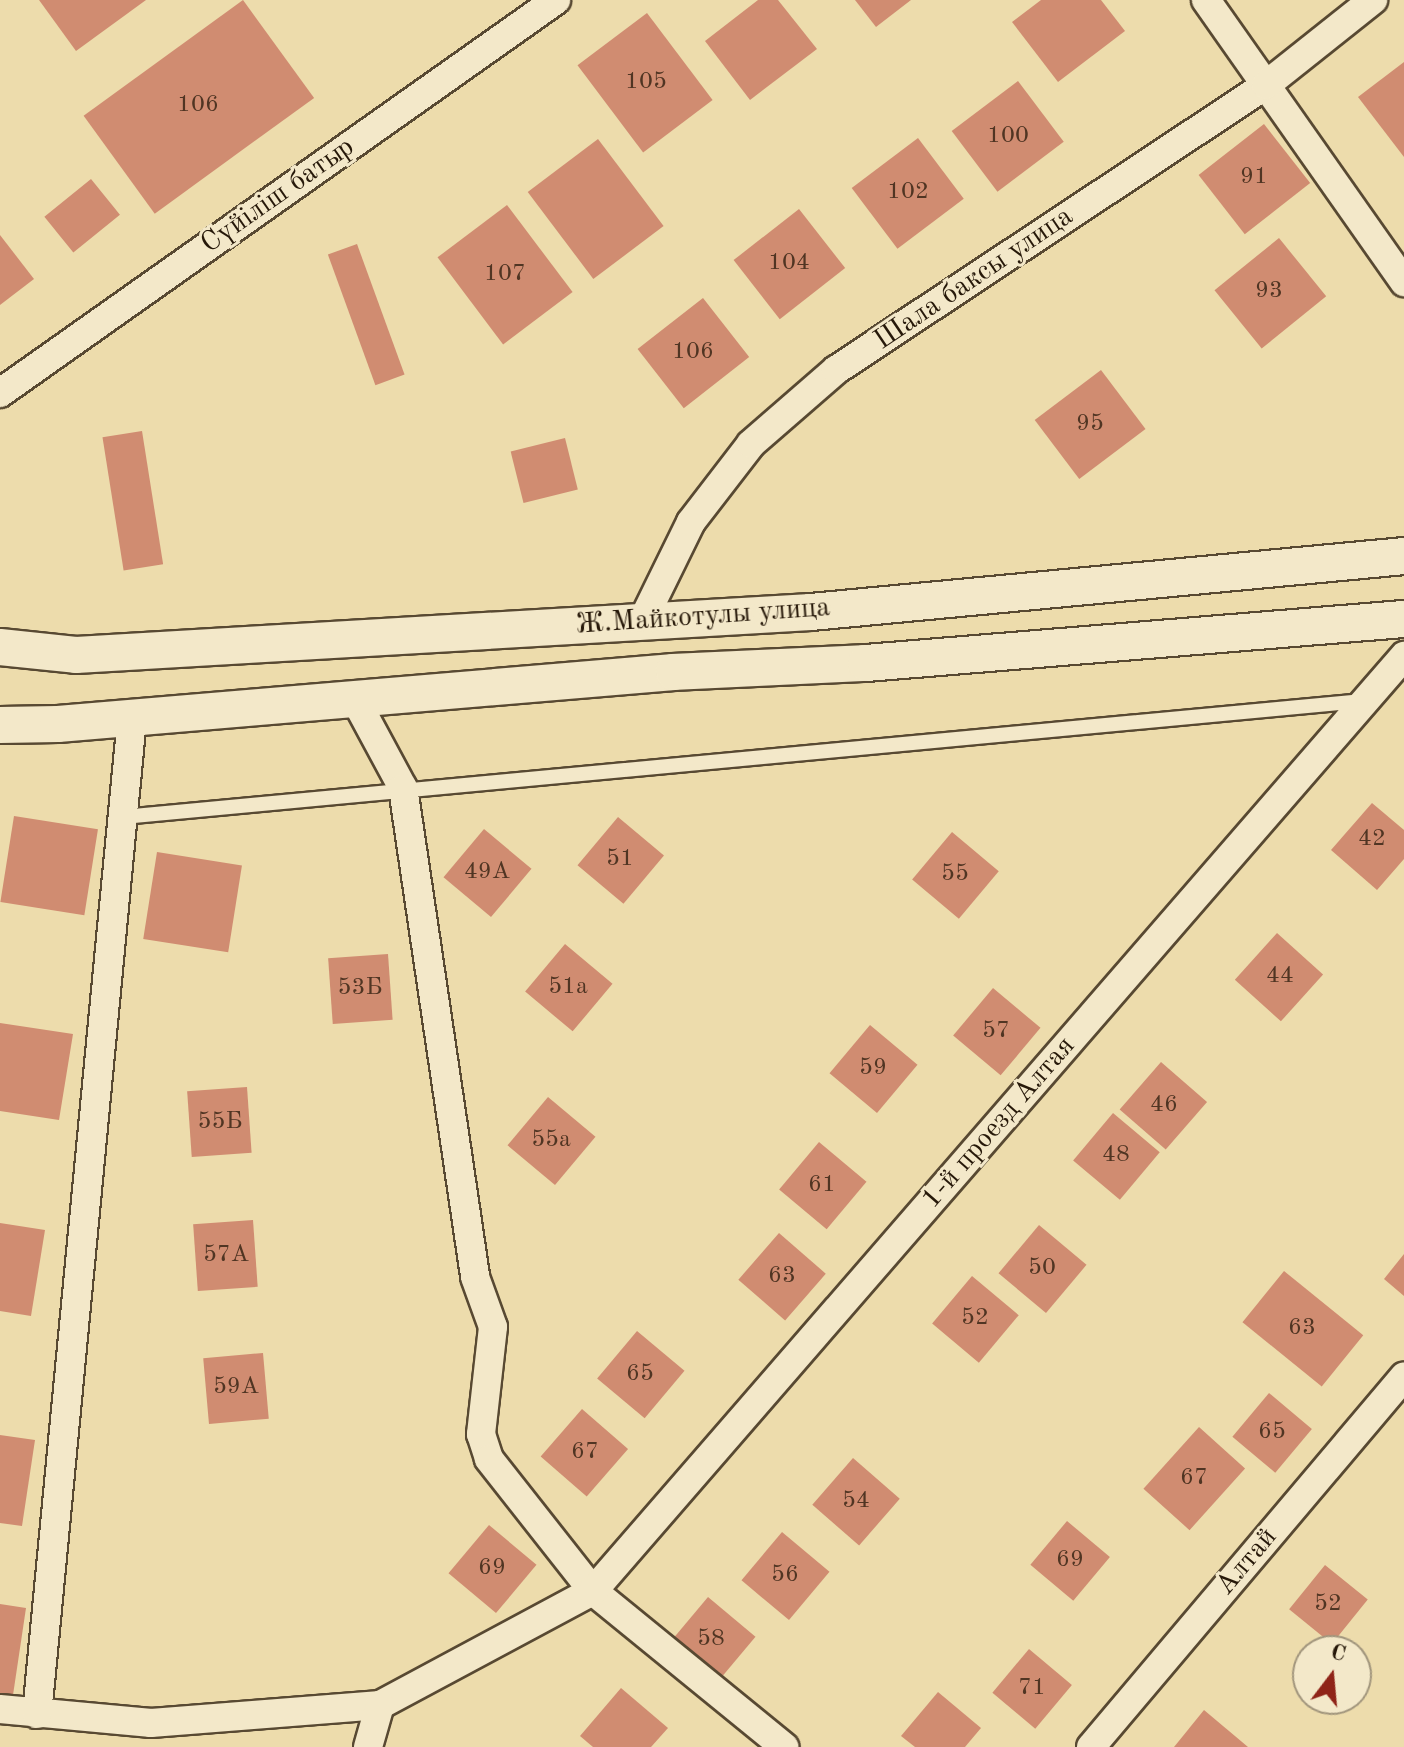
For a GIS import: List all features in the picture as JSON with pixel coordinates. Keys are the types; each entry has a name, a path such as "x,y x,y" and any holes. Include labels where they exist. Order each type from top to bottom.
{"street":[{"name":"Сүйіліш батыр","path":"0,393 556,0"},
{"path":"1206,0 1404,282"},
{"name":"Шала баксы улица","path":"642,622 691,522 751,444 836,370 1266,85 1373,0"},
{"name":"Ж.Майкотулы улица","path":"0,647 76,655 811,612 1404,556"},
{"path":"1137,583 1143,640"},
{"name":"Ж.Майкотулы улица","path":"0,725 132,718 674,672 866,663 1404,619"},
{"name":"1-й проезд Алтая","path":"593,1591 1404,656"},
{"path":"355,699 403,788 475,1277 493,1327 481,1434 489,1459 593,1591 784,1747"},
{"path":"37,1714 132,718"},
{"name":"Алтай","path":"1091,1747 1404,1377"},
{"path":"0,1709 151,1723 380,1705 593,1591"},
{"path":"368,1747 380,1705"}],"lane":[{"path":"123,817 403,788 1365,701"}],"building":[{"path":"39,0 146,0 76,51"},
{"path":"243,0 314,98 155,214 84,116"},
{"path":"758,0 778,0 817,49 750,100 705,41"},
{"path":"855,0 911,0 876,27"},
{"path":"1041,0 1101,0 1125,31 1058,82 1012,22"},
{"path":"647,13 713,100 643,152 578,65"},
{"path":"1404,62 1404,157 1358,97"},
{"path":"1018,81 1064,142 997,192 952,131"},
{"path":"1264,124 1310,183 1245,234 1199,175"},
{"path":"918,138 964,199 897,249 852,188"},
{"path":"598,139 664,226 593,279 528,192"},
{"path":"91,179 120,215 73,253 44,217"},
{"path":"507,205 573,292 503,344 438,257"},
{"path":"799,209 845,268 780,319 734,260"},
{"path":"0,235 34,279 0,305"},
{"path":"1279,238 1326,296 1262,349 1214,290"},
{"path":"357,244 405,375 375,385 328,255"},
{"path":"703,298 749,357 684,408 638,349"},
{"path":"1101,370 1146,429 1079,479 1035,420"},
{"path":"142,431 163,564 124,571 102,437"},
{"path":"565,438 578,489 523,503 511,452"},
{"path":"1372,803 1404,830 1404,859 1377,890 1331,850"},
{"path":"14,816 98,829 84,915 0,902"},
{"path":"618,817 664,856 623,904 578,865"},
{"path":"484,829 531,869 491,917 444,877"},
{"path":"952,832 999,871 959,919 912,879"},
{"path":"157,852 242,865 228,952 143,939"},
{"path":"1277,933 1323,974 1281,1021 1235,980"},
{"path":"565,944 612,984 573,1031 525,991"},
{"path":"388,954 393,1020 333,1024 328,958"},
{"path":"993,988 1040,1028 1001,1075 953,1035"},
{"path":"0,1023 73,1034 59,1120 0,1111"},
{"path":"870,1025 917,1065 877,1113 830,1073"},
{"path":"1161,1062 1207,1102 1166,1150 1120,1110"},
{"path":"247,1087 252,1153 192,1157 187,1091"},
{"path":"548,1097 595,1137 555,1185 508,1145"},
{"path":"1113,1113 1160,1152 1120,1200 1073,1160"},
{"path":"819,1142 866,1182 827,1229 779,1189"},
{"path":"253,1220 258,1287 198,1291 193,1224"},
{"path":"0,1223 45,1230 31,1316 0,1311"},
{"path":"1039,1225 1086,1265 1046,1313 999,1273"},
{"path":"779,1233 826,1274 785,1320 738,1280"},
{"path":"1404,1254 1404,1296 1384,1279"},
{"path":"1284,1271 1363,1335 1322,1386 1242,1322"},
{"path":"972,1276 1019,1315 979,1363 932,1323"},
{"path":"637,1331 684,1371 645,1418 597,1378"},
{"path":"263,1353 269,1419 209,1424 203,1358"},
{"path":"1269,1393 1312,1429 1275,1473 1232,1437"},
{"path":"582,1409 628,1449 587,1497 541,1457"},
{"path":"1199,1427 1245,1468 1190,1530 1143,1489"},
{"path":"0,1435 35,1440 22,1526 0,1523"},
{"path":"853,1458 900,1499 859,1545 812,1505"},
{"path":"1067,1521 1110,1557 1073,1601 1030,1565"},
{"path":"489,1525 536,1565 496,1613 449,1573"},
{"path":"782,1532 829,1572 789,1620 742,1580"},
{"path":"1325,1565 1368,1600 1339,1635 1321,1635 1289,1609"},
{"path":"708,1597 755,1637 716,1684 668,1644"},
{"path":"0,1604 26,1608 13,1695 0,1693"},
{"path":"1029,1649 1072,1685 1035,1729 992,1693"},
{"path":"621,1688 668,1728 651,1747 593,1747 580,1736"},
{"path":"938,1692 981,1728 965,1747 915,1747 901,1736"},
{"path":"1204,1710 1248,1747 1174,1747"}]}
